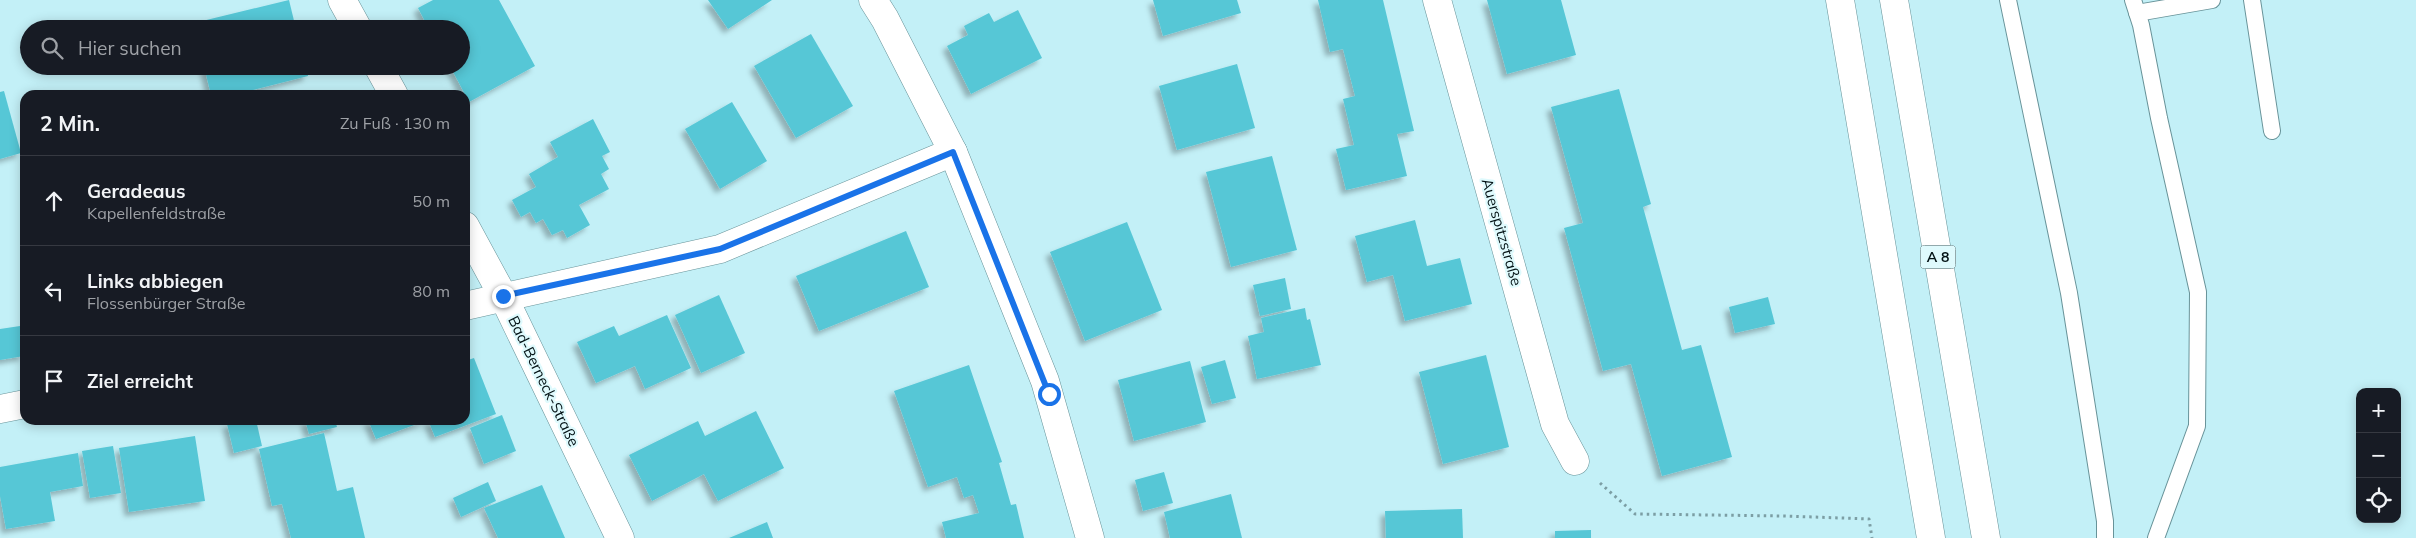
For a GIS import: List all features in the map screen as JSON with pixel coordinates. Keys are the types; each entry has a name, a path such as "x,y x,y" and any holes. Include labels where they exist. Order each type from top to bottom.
{"main road":[{"path":"342,0 353,20"},
{"path":"873,0 885,19 953,152 1045,381 1090,538"},
{"name":"Auerspitzstraße","path":"1437,0 1555,424 1575,461"},
{"path":"1840,0 1931,538"},
{"name":"A 8","path":"1894,0 1986,538"},
{"path":"383,75 391,90"},
{"path":"470,305 720,249 953,152"},
{"name":"Bad-Berneck-Straße","path":"470,235 503,296 620,538"},
{"path":"0,408 20,405"}],"lane":[{"path":"2008,0 2069,293 2105,521 2105,538"},
{"path":"2156,538 2197,426 2198,292 2135,6 2212,0"},
{"path":"2252,0 2272,131"}],"path":[{"path":"1575,461 1635,514 1869,519 1872,538"}],"building":[{"path":"289,0 294,20 206,20"},
{"path":"433,0 499,0 535,66 470,101 470,90 463,90 455,75 470,75 470,20 424,20 418,8"},
{"path":"708,0 772,0 728,29"},
{"path":"1153,0 1237,0 1241,13 1163,36"},
{"path":"1318,0 1383,0 1414,131 1397,134 1407,176 1346,190 1336,149 1354,145 1343,99 1355,96 1343,49 1330,52"},
{"path":"1487,0 1561,0 1576,55 1507,74"},
{"path":"1018,10 1042,58 971,94 947,46 968,35 964,26 989,13 994,22"},
{"path":"811,34 853,106 796,138 754,66"},
{"path":"1237,64 1255,128 1177,150 1159,86"},
{"path":"206,75 308,76 253,90 210,90"},
{"path":"1619,89 1651,204 1643,207 1682,350 1701,345 1732,457 1662,476 1631,364 1603,371 1564,228 1583,223 1551,107"},
{"path":"4,91 20,153 0,159 0,92"},
{"path":"732,102 767,161 720,189 685,129"},
{"path":"593,119 610,152 602,156 609,169 601,174 609,189 579,205 590,225 567,238 563,230 552,235 543,219 536,223 530,212 521,217 512,200 536,187 529,174 558,157 550,142"},
{"path":"1272,156 1297,250 1231,267 1206,172"},
{"path":"1415,220 1427,266 1460,258 1472,304 1405,321 1393,275 1367,282 1355,236"},
{"path":"1127,222 1162,310 1085,341 1050,252"},
{"path":"906,231 929,287 819,331 796,276"},
{"path":"1285,278 1291,309 1260,316 1253,285"},
{"path":"719,295 745,353 701,373 675,315"},
{"path":"1768,297 1775,324 1735,333 1729,307"},
{"path":"1305,308 1307,320 1310,319 1321,365 1257,379 1248,336 1264,332 1261,318"},
{"path":"667,315 691,368 645,389 635,366 596,383 577,342 614,326 619,336"},
{"path":"20,326 20,357 0,360 0,329"},
{"path":"1486,355 1509,447 1443,464 1419,372"},
{"path":"474,358 496,414 470,424 470,359"},
{"path":"1225,360 1236,398 1212,404 1201,367"},
{"path":"1190,361 1206,422 1134,441 1118,380"},
{"path":"969,365 1002,462 999,463 1011,505 1016,504 1024,538 946,538 942,522 979,513 973,495 964,498 957,477 928,487 894,391"},
{"path":"756,411 784,468 718,501 704,474 652,501 629,455 698,421 705,436"},
{"path":"502,415 516,451 484,464 470,428"},
{"path":"227,425 257,425 262,446 234,453"},
{"path":"306,425 336,425 337,427 309,434"},
{"path":"370,425 414,425 376,439"},
{"path":"430,425 467,425 435,437"},
{"path":"324,433 337,491 353,487 365,538 291,538 282,504 272,506 259,449"},
{"path":"195,436 205,501 129,512 119,448"},
{"path":"113,446 121,493 90,498 82,451"},
{"path":"78,453 83,486 50,492 55,521 6,529 0,496 0,467"},
{"path":"1164,472 1173,503 1143,511 1135,480"},
{"path":"488,482 496,501 461,517 453,498"},
{"path":"542,485 565,538 498,538 484,508"},
{"path":"1231,494 1242,538 1170,538 1164,512"},
{"path":"1462,509 1463,538 1386,538 1385,511"},
{"path":"767,522 773,538 729,538 741,533"},
{"path":"1591,530 1591,538 1555,538 1555,531"}],"route":[{"path":"503,296 720,249 953,152 1049,394"}]}
